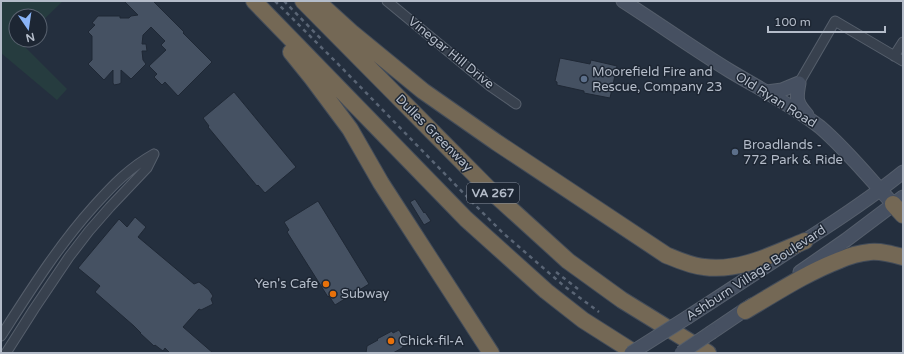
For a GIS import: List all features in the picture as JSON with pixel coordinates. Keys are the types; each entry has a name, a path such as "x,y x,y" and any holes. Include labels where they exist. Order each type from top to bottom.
{"highway":[{"path":"250,1 312,78 350,129 381,183 491,353"},
{"name":"VA 267","path":"254,1 466,219 546,291 583,320 635,353"},
{"name":"Dulles Greenway","path":"304,1 492,192 568,261 622,300 708,353"},
{"path":"317,1 351,32 424,91 496,142 666,255 686,263 703,267 721,268 762,259 805,241"},
{"path":"744,311 810,273 846,258 871,252 881,252 903,257"}],"main road":[{"name":"Old Ryan Road","path":"623,1 730,71 811,120 841,147 880,190 900,205"},
{"path":"767,92 782,90 799,83"},
{"path":"799,83 797,93 798,104 811,120"},
{"name":"Ashburn Village Boulevard","path":"631,353 692,319 747,280 846,214 903,172"},
{"name":"Ashburn Village Boulevard","path":"681,353 846,240 900,205"},
{"path":"647,353 692,319"}],"street":[{"name":"Vinegar Hill Drive","path":"387,1 490,86 516,104"},
{"path":"799,83 836,21 903,61"},
{"path":"894,56 903,42"},
{"path":"1,336 51,260 84,218 125,174 138,163 154,154 147,168 110,207 69,257 6,353"}],"green space":[{"path":"1,1 63,1 48,15 48,8 8,8 8,48 26,48 67,89 57,100 1,53"}],"building":[{"path":"124,1 153,1 212,62 178,96 165,82 162,85 154,77 157,74 149,66 166,50 161,45 165,41 151,27 143,35 142,44 146,44 147,51 142,51 143,60 146,64 131,79 121,70 121,83 114,85 113,70 104,80 88,64 92,60 92,36 88,32 95,25 92,23 98,16 120,16 120,18 129,18 131,16 138,15"},
{"name":"Moorefield Fire and Rescue, Company 23","path":"560,58 590,64 591,60 617,66 610,98 584,93 584,91 557,85 557,82 555,81"},
{"path":"234,92 296,167 265,193 258,185 257,186 208,127 209,126 203,118"},
{"path":"415,199 431,221 424,225 410,202"},
{"path":"318,201 369,284 335,305 329,296 328,297 287,232 289,230 284,222"},
{"path":"135,217 146,227 138,237 194,284 199,282 209,290 213,296 211,299 213,304 201,310 199,309 183,327 213,353 170,353 165,348 163,351 155,345 154,346 134,326 95,292 100,286 78,268 119,219 127,227"},
{"name":"Chick-fil-A","path":"399,330 406,342 402,348 393,353 366,353 367,346 378,340 377,339 392,331 393,333"}],"railway":[{"path":"275,1 503,233 564,286 599,312"},
{"path":"284,1 322,40"},
{"path":"556,272 578,289"}],"place":[{"name":"Moorefield Fire and Rescue, Company 23","path":"584,79"},
{"name":"Broadlands - 772 Park & Ride","path":"735,152"},
{"name":"Yen's Cafe","path":"326,284"},
{"name":"Subway","path":"333,294"},
{"name":"Chick-fil-A","path":"391,341"}]}
